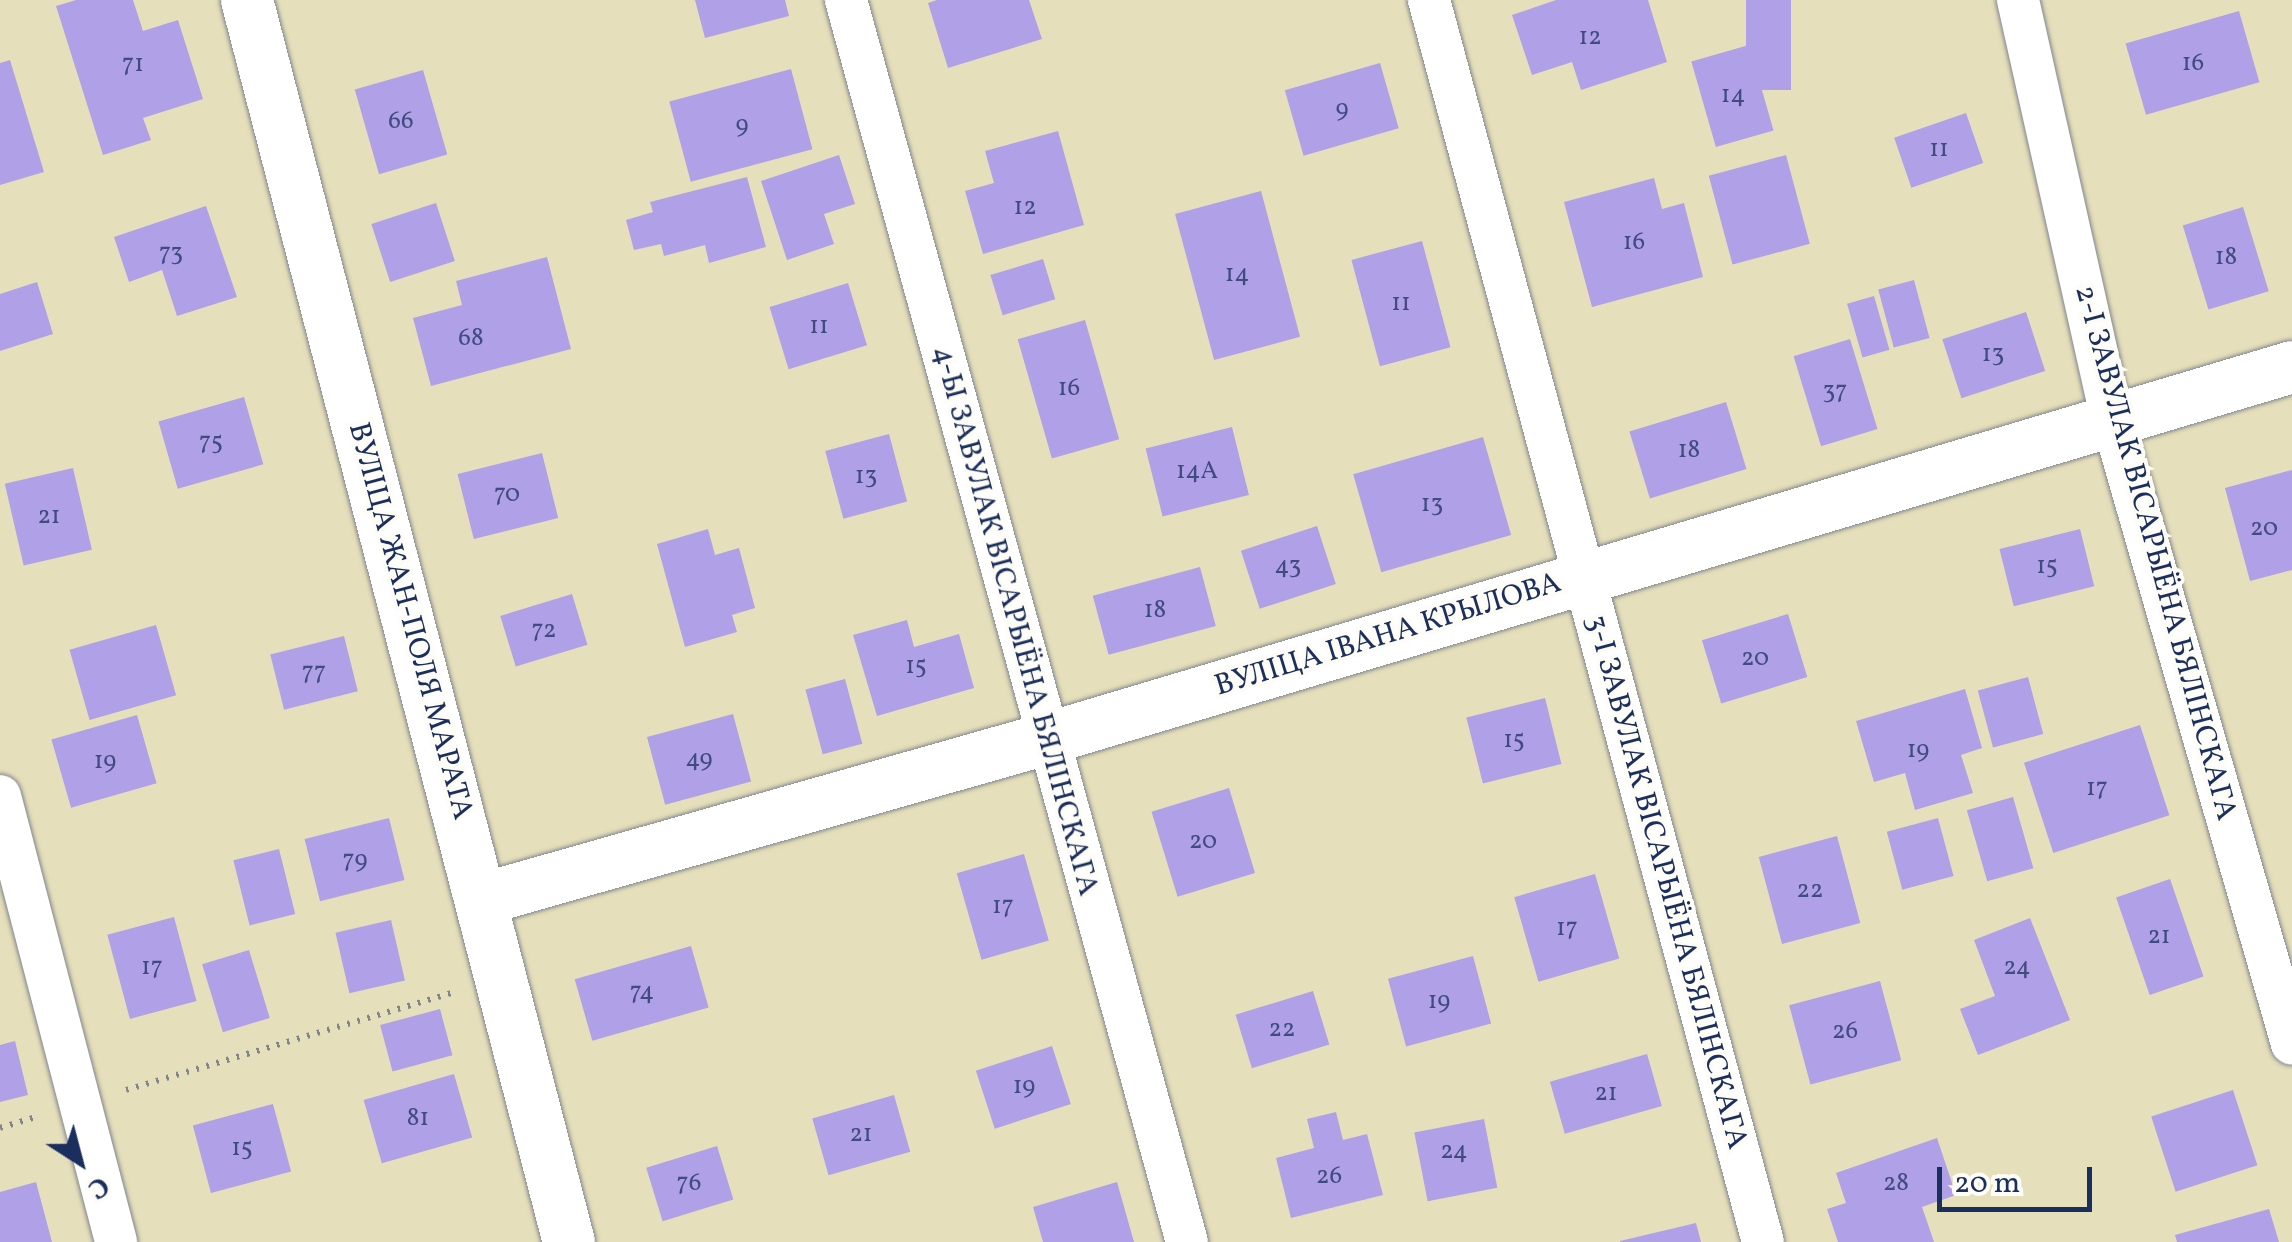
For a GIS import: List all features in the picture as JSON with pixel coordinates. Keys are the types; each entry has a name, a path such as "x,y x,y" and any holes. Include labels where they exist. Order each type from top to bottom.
{"street":[{"name":"ВУЛІЦА ЖАН-ПОЛЯ МАРАТА","path":"247,0 568,1242"},
{"name":"4-Ы ЗАВУЛАК ВІСАРЫЁНА БЯЛІНСКАГА","path":"846,0 1187,1242"},
{"name":"3-І ЗАВУЛАК ВІСАРЫЁНА БЯЛІНСКАГА","path":"1429,0 1763,1242"},
{"name":"2-І ЗАВУЛАК ВІСАРЫЁНА БЯЛІНСКАГА","path":"2018,0 2112,418 2292,1044"},
{"name":"ВУЛІЦА ІВАНА КРЫЛОВА","path":"482,899 1046,739 1584,575 2292,367"},
{"path":"0,796 116,1242"}],"path":[{"path":"0,1128 502,978"}],"building":[{"path":"76,0 133,0 143,31 178,20 203,99 143,118 151,140 103,155 56,6"},
{"path":"695,0 785,0 789,16 705,38"},
{"path":"1029,0 1042,39 948,68 928,3"},
{"path":"1556,0 1648,0 1667,62 1581,90 1572,62 1532,75 1512,15"},
{"path":"1746,0 1791,0 1791,90 1746,90"},
{"path":"2239,11 2259,82 2146,115 2126,44"},
{"path":"1749,45 1774,131 1716,147 1691,62"},
{"path":"10,60 44,172 0,185 0,63"},
{"path":"1380,63 1399,128 1304,156 1285,90"},
{"path":"791,69 812,149 691,182 669,102"},
{"path":"423,70 447,155 379,174 355,90"},
{"path":"1966,113 1983,163 1911,188 1894,138"},
{"path":"1058,131 1084,225 983,254 965,191 994,183 985,151"},
{"path":"839,155 855,204 824,214 834,244 787,260 761,181"},
{"path":"1786,155 1810,244 1733,265 1709,176"},
{"path":"747,177 766,247 709,263 705,245 664,256 661,244 634,250 626,220 653,212 650,202"},
{"path":"1654,178 1662,209 1684,203 1703,277 1592,307 1564,202"},
{"path":"1261,191 1300,337 1214,360 1175,214"},
{"path":"436,203 455,261 390,282 371,224"},
{"path":"206,206 237,297 177,316 162,270 129,282 114,237"},
{"path":"2243,207 2269,291 2208,310 2183,225"},
{"path":"1422,241 1450,347 1380,366 1351,260"},
{"path":"547,257 571,349 431,386 413,318 462,305 456,281"},
{"path":"1043,259 1055,299 1003,315 990,275"},
{"path":"1914,280 1930,338 1894,348 1878,290"},
{"path":"37,282 53,334 0,351 0,294"},
{"path":"848,283 867,345 789,369 770,307"},
{"path":"1874,296 1889,350 1863,358 1847,304"},
{"path":"2026,312 2045,371 1961,398 1942,339"},
{"path":"1085,320 1119,439 1052,458 1018,339"},
{"path":"1850,339 1877,429 1821,446 1794,356"},
{"path":"244,397 263,464 178,489 158,422"},
{"path":"1726,402 1746,469 1650,498 1629,432"},
{"path":"1232,427 1249,495 1163,516 1146,449"},
{"path":"889,434 907,502 843,519 825,451"},
{"path":"1483,437 1511,535 1381,572 1353,474"},
{"path":"542,453 558,518 474,539 458,474"},
{"path":"73,468 92,550 24,566 5,484"},
{"path":"2292,470 2292,570 2250,581 2225,488"},
{"path":"1317,526 1336,584 1260,609 1241,551"},
{"path":"708,529 715,555 739,548 755,608 732,615 737,632 685,647 657,544"},
{"path":"2080,529 2094,586 2014,606 1999,549"},
{"path":"1200,567 1216,626 1109,655 1093,596"},
{"path":"572,594 587,645 516,667 500,616"},
{"path":"1788,614 1807,677 1721,703 1702,640"},
{"path":"907,620 914,647 959,634 974,688 877,716 853,635"},
{"path":"156,625 176,695 90,720 69,650"},
{"path":"344,636 358,691 284,710 270,654"},
{"path":"2028,677 2043,734 1993,747 1978,690"},
{"path":"845,679 862,744 823,754 805,690"},
{"path":"1965,689 1982,748 1961,755 1973,793 1915,810 1905,773 1874,782 1856,721"},
{"path":"1545,698 1561,764 1483,784 1466,718"},
{"path":"733,714 751,782 665,805 647,737"},
{"path":"137,715 157,783 71,808 51,740"},
{"path":"2140,725 2169,815 2053,853 2024,763"},
{"path":"1229,788 1255,873 1178,897 1152,812"},
{"path":"2013,797 2033,868 1987,881 1967,810"},
{"path":"389,818 404,880 320,901 305,839"},
{"path":"1938,818 1954,876 1902,890 1887,832"},
{"path":"1837,836 1860,923 1782,944 1759,857"},
{"path":"279,849 295,914 250,925 233,860"},
{"path":"1024,854 1049,941 982,960 957,873"},
{"path":"1595,874 1619,959 1539,982 1514,897"},
{"path":"2170,879 2204,976 2150,995 2116,898"},
{"path":"174,917 197,1001 130,1019 107,935"},
{"path":"2030,918 2070,1020 1978,1055 1960,1009 1995,996 1974,940"},
{"path":"391,920 405,980 349,993 335,933"},
{"path":"691,946 709,1008 592,1041 575,979"},
{"path":"249,950 270,1018 223,1032 202,964"},
{"path":"1473,956 1491,1024 1406,1046 1388,979"},
{"path":"1880,981 1901,1060 1810,1085 1789,1005"},
{"path":"1313,991 1329,1045 1252,1068 1236,1015"},
{"path":"440,1009 452,1055 393,1071 380,1025"},
{"path":"15,1041 28,1095 0,1102 0,1045"},
{"path":"1052,1046 1071,1104 995,1129 976,1071"},
{"path":"1647,1054 1662,1106 1565,1134 1550,1082"},
{"path":"454,1074 472,1137 382,1163 364,1100"},
{"path":"2233,1090 2257,1165 2176,1192 2151,1117"},
{"path":"894,1095 910,1152 829,1175 812,1118"},
{"path":"273,1104 291,1172 211,1193 193,1125"},
{"path":"1336,1112 1343,1140 1367,1134 1383,1195 1291,1218 1276,1158 1314,1148 1307,1119"},
{"path":"1484,1119 1497,1188 1428,1201 1414,1133"},
{"path":"1937,1138 1956,1195 1922,1207 1934,1242 1838,1242 1827,1209 1846,1203 1836,1173"},
{"path":"717,1146 733,1200 663,1221 646,1168"},
{"path":"36,1182 52,1242 0,1242 0,1192"},
{"path":"1117,1182 1134,1242 1043,1242 1033,1207"},
{"path":"2269,1209 2279,1242 2177,1242 2175,1235"},
{"path":"1696,1223 1701,1242 1620,1242 1620,1241"}]}
